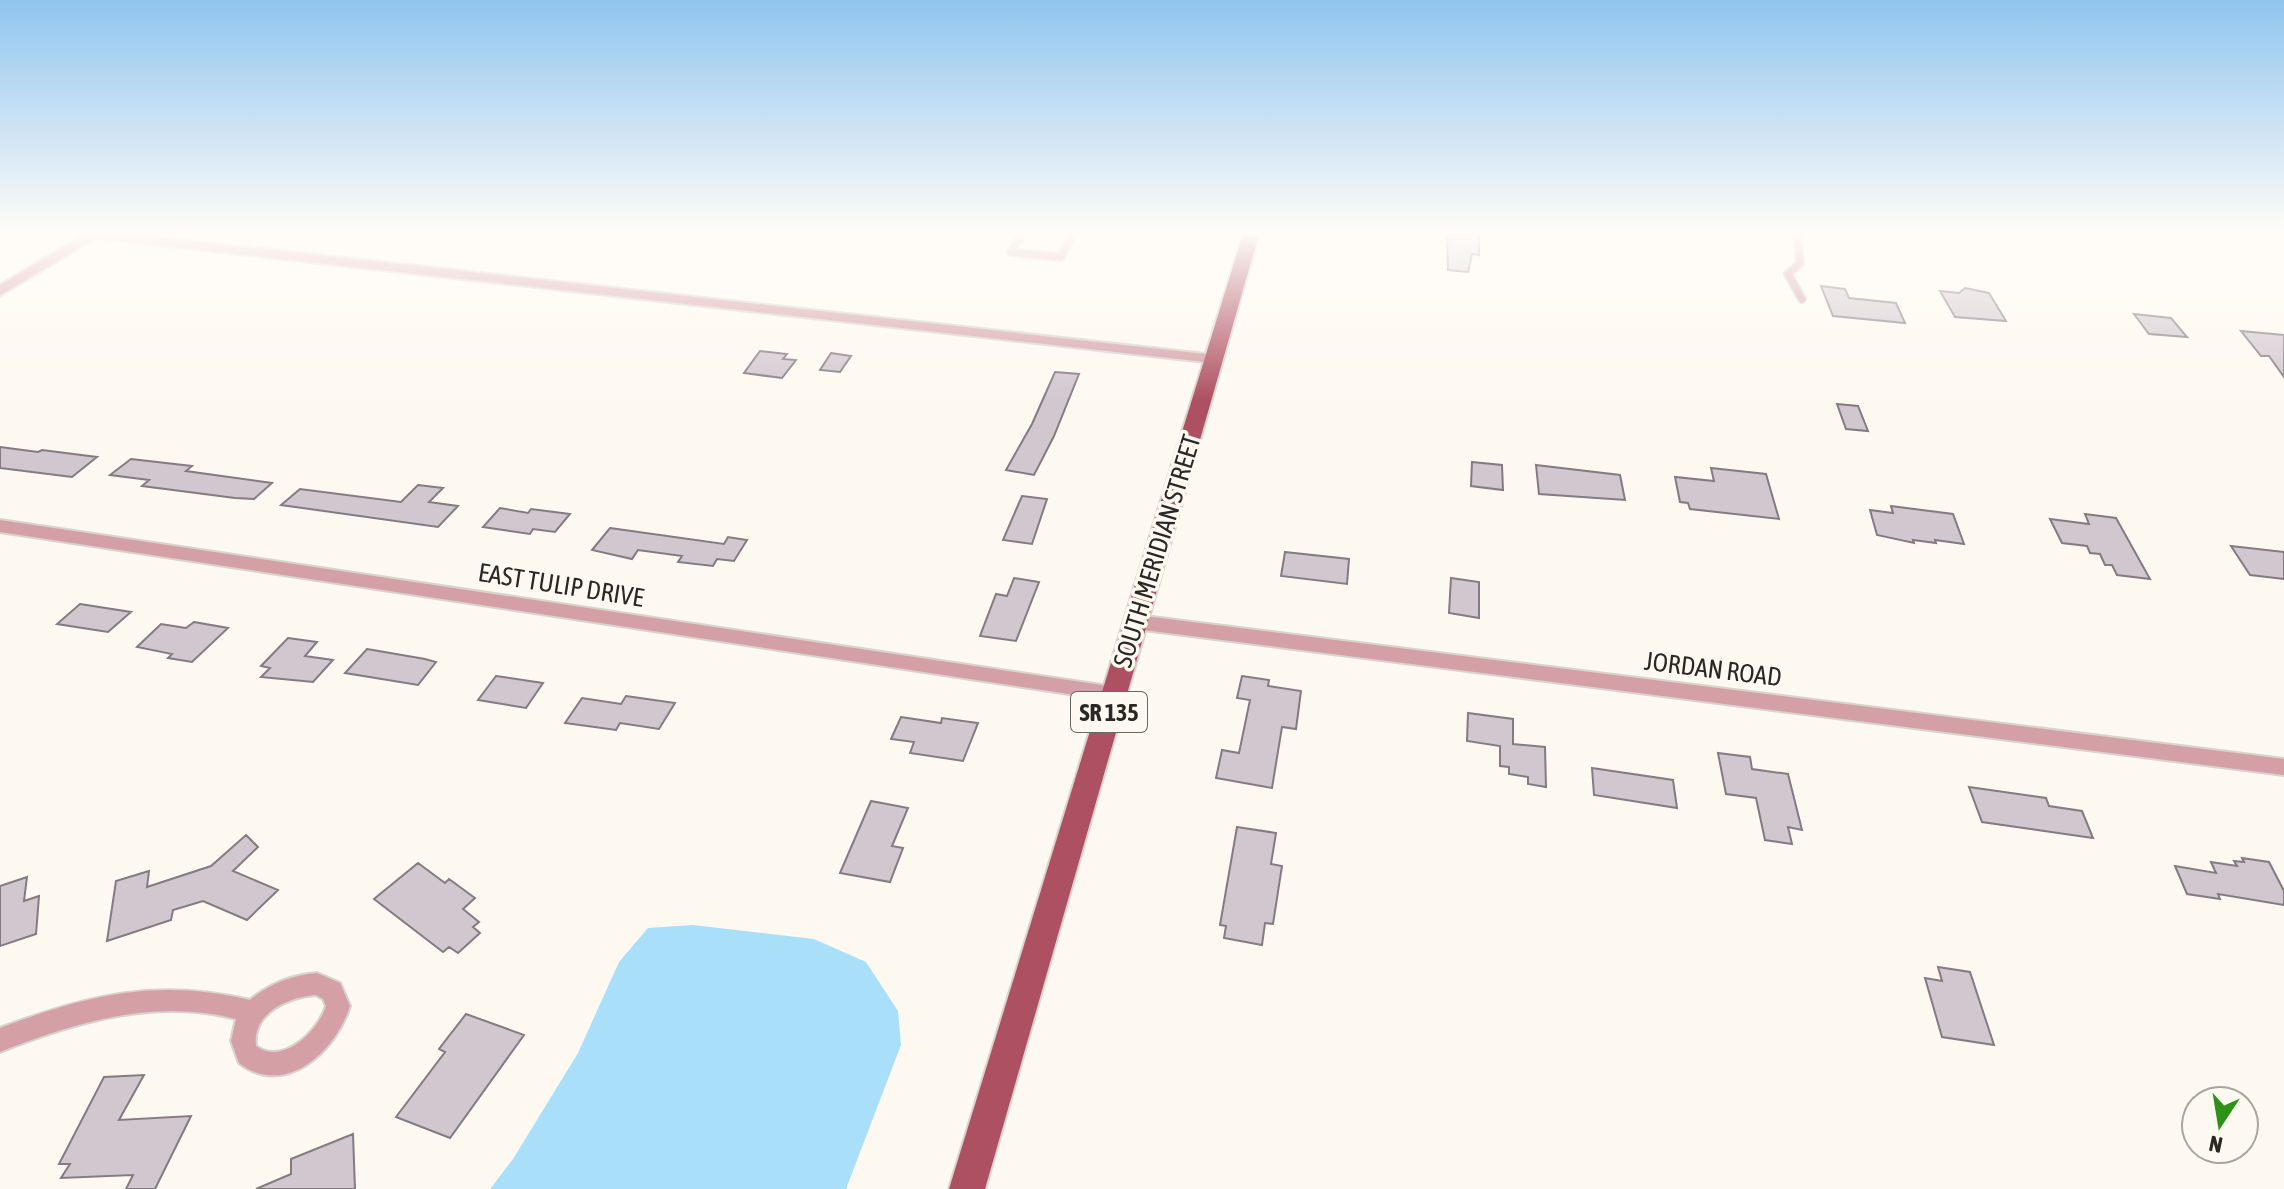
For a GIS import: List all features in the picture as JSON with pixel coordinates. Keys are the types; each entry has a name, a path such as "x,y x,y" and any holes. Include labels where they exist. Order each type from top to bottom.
{"main road":[{"name":"SOUTH MERIDIAN STREET","path":"967,1189 1235,289"}],"street":[{"path":"592,289 1214,359"},
{"name":"EAST TULIP DRIVE","path":"0,526 1115,694"},
{"name":"JORDAN ROAD","path":"1136,622 2284,767"},
{"path":"0,1040 62,1019 130,1004 206,1001 255,1012"}],"lane":[{"path":"1797,289 1802,299"}],"water":[{"path":"693,925 814,939 866,962 898,1011 901,1045 846,1189 490,1189 513,1159 578,1053 619,962 648,928"}],"building":[{"path":"1822,289 1845,289 1849,298 1896,303 1905,323 1833,316"},
{"path":"1972,289 1989,293 2006,321 1955,317 1940,291 1959,293"},
{"path":"2134,314 2171,318 2187,337 2149,334"},
{"path":"2241,331 2284,335 2284,377 2269,356 2261,356"},
{"path":"760,351 787,354 783,359 796,360 782,378 744,373"},
{"path":"831,353 851,356 840,372 820,370"},
{"path":"1055,372 1079,374 1054,436 1034,475 1006,470 1032,424"},
{"path":"1837,404 1858,406 1868,431 1846,429"},
{"path":"0,447 97,457 72,477 0,468"},
{"path":"131,459 192,466 186,471 272,483 254,499 142,486 149,480 110,475"},
{"path":"1472,462 1502,465 1503,490 1471,486"},
{"path":"1536,465 1620,475 1625,500 1539,494"},
{"path":"1711,468 1766,474 1779,519 1690,509 1688,503 1680,502 1675,477 1714,481"},
{"path":"418,485 443,488 429,502 458,506 438,527 281,505 300,489 401,502"},
{"path":"1022,496 1047,499 1032,544 1003,540"},
{"path":"1891,506 1953,514 1964,544 1935,540 1936,543 1913,540 1914,543 1877,535 1870,510 1893,513"},
{"path":"500,508 528,513 531,509 570,514 555,532 533,529 530,534 483,527"},
{"path":"2085,514 2116,518 2150,579 2117,575 2112,565 2105,565 2100,554 2090,553 2087,546 2062,543 2050,519 2089,524"},
{"path":"610,528 724,544 728,537 747,540 734,561 717,559 713,566 678,562 682,556 638,550 632,559 592,550"},
{"path":"2231,546 2284,552 2284,579 2250,575"},
{"path":"1285,552 1349,559 1347,584 1281,576"},
{"path":"1014,578 1039,582 1016,641 980,636 996,594 1007,596"},
{"path":"1451,578 1479,582 1479,618 1449,613"},
{"path":"80,604 131,612 108,632 57,624"},
{"path":"194,622 228,628 192,662 168,658 172,654 137,647 161,624 186,628"},
{"path":"288,638 317,642 305,656 333,660 313,682 261,677 270,668 261,666"},
{"path":"367,649 436,662 418,685 345,673"},
{"path":"496,676 543,683 526,708 478,700"},
{"path":"1242,676 1269,680 1268,686 1301,691 1296,729 1282,727 1272,788 1216,778 1222,750 1239,753 1250,700 1237,698"},
{"path":"626,696 675,703 659,729 620,723 616,730 565,723 582,698 621,704"},
{"path":"1468,713 1513,719 1513,744 1545,747 1546,787 1528,784 1528,777 1509,774 1509,767 1500,766 1500,746 1467,741"},
{"path":"901,717 941,723 942,718 978,723 963,761 910,753 914,742 891,739"},
{"path":"1718,753 1750,757 1752,769 1788,774 1802,830 1788,827 1792,844 1765,840 1756,798 1726,794"},
{"path":"1592,768 1673,780 1677,808 1594,795"},
{"path":"1969,787 2046,798 2049,806 2082,811 2093,838 1982,822"},
{"path":"871,801 908,808 892,846 903,848 890,882 840,873"},
{"path":"1237,827 1276,833 1271,864 1282,866 1273,924 1265,923 1262,945 1224,938 1226,926 1220,925"},
{"path":"246,835 258,847 233,871 278,890 247,920 203,901 173,910 171,920 107,941 116,881 149,871 147,887 211,866"},
{"path":"2242,858 2269,862 2284,891 2284,905 2218,894 2220,899 2187,894 2175,866 2216,873 2211,862 2237,866 2234,861 2244,862"},
{"path":"418,863 445,883 449,879 475,898 463,909 479,922 473,927 480,933 458,953 449,947 443,952 374,899"},
{"path":"27,877 24,901 39,896 36,934 0,946 0,886"},
{"path":"1938,967 1970,972 1994,1045 1942,1037 1925,978 1942,981"},
{"path":"466,1014 524,1035 450,1138 396,1117 445,1052 439,1049"},
{"path":"144,1075 119,1120 191,1116 155,1189 126,1189 133,1175 61,1178 70,1164 59,1164 104,1077"},
{"path":"353,1134 355,1189 256,1189 291,1174 291,1159"}]}
